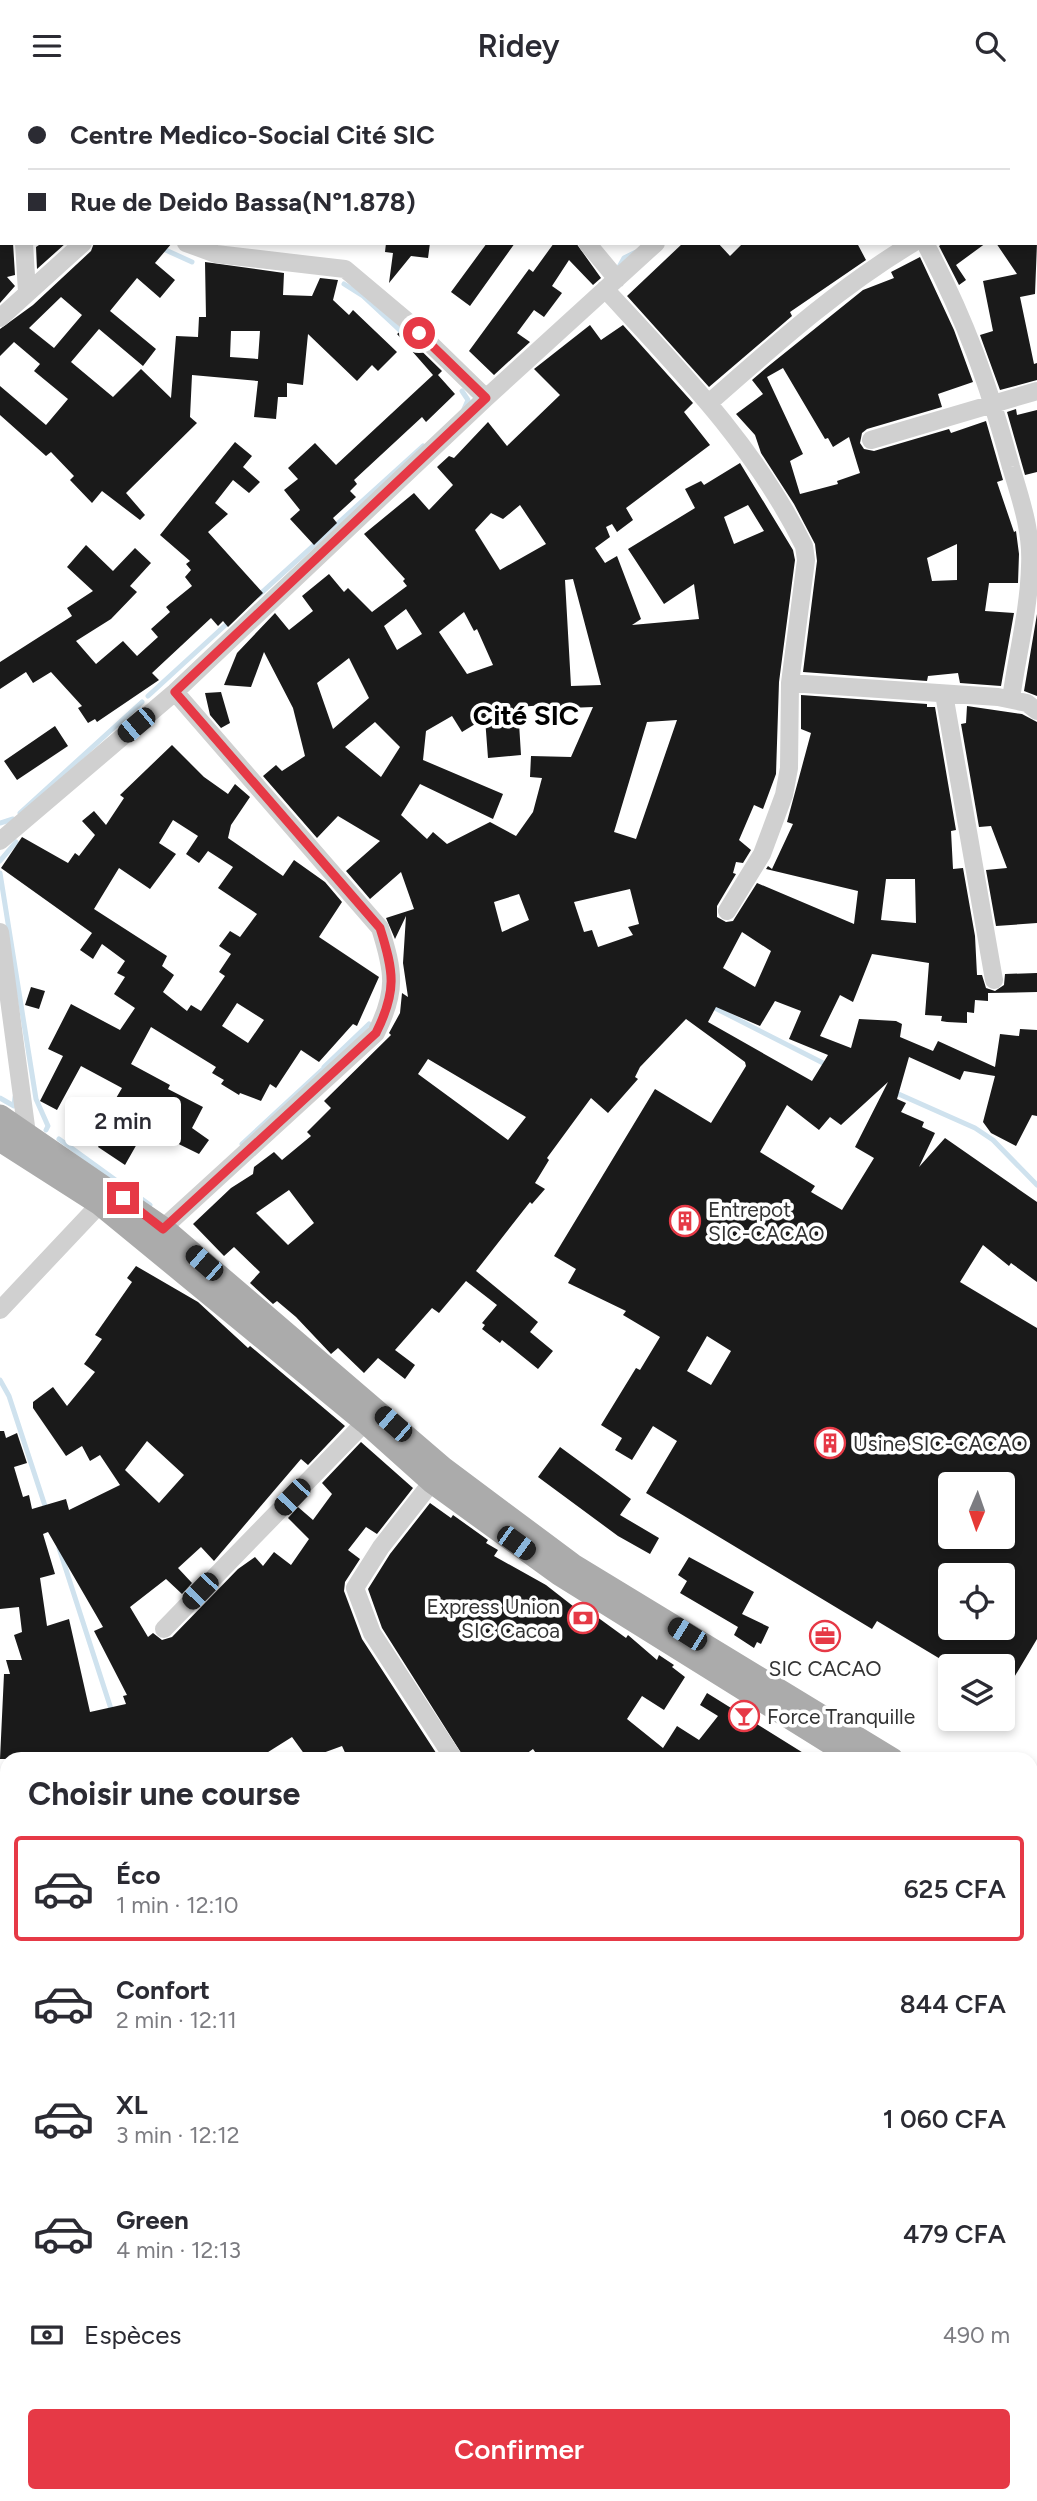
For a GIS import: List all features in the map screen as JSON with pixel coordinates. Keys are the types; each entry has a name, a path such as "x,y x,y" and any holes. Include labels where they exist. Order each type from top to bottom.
{"main road":[{"path":"0,1116 163,1229 371,1416 432,1482 559,1574 845,1752"},
{"path":"0,1140 100,1204 371,1416 573,1565 880,1752"}],"street":[{"path":"24,245 27,292"},
{"path":"0,318 81,245"},
{"path":"191,245 216,254 345,269 408,322 486,398"},
{"path":"588,245 611,284 710,402 744,447 804,546 806,560 790,683 789,768 784,795 762,854 727,911"},
{"path":"0,841 175,692 486,398 654,245"},
{"path":"710,402 822,304 910,245"},
{"path":"926,245 957,303 993,401 1028,528 1030,568 1011,699"},
{"path":"871,440 993,401 1037,391"},
{"path":"790,683 1011,699 1027,703 1037,711"},
{"path":"163,1229 376,1033 390,1006 393,969 380,928 175,692"},
{"path":"944,694 994,980"},
{"path":"0,932 27,1134"},
{"path":"0,1310 100,1204"},
{"path":"164,1629 371,1416"},
{"path":"432,1482 381,1547 355,1588 372,1633 449,1752"}],"building":[{"path":"0,245 13,245 15,275 7,277 15,286 0,303"},
{"path":"39,245 64,245 37,269 36,247"},
{"path":"93,245 170,245 155,263 175,280 160,298 137,278 110,311 156,349 143,366 99,329 71,362 113,397 141,369 171,398 176,336 198,337 199,317 206,317 205,262 284,273 283,295 312,296 320,278 338,280 333,300 349,315 353,310 397,352 378,371 372,365 357,381 308,334 303,385 287,383 287,397 278,397 276,419 254,417 258,381 192,375 190,417 197,423 126,493 145,515 140,520 102,491 92,503 70,480 74,476 51,452 46,456 0,415 0,386 46,425 68,399 34,371 40,364 14,342 0,356 0,329 33,305 91,251","holes":["61,297 82,315 54,348 29,328","231,331 260,331 258,359 230,357"]},
{"path":"386,245 430,245 428,258 411,256 389,283 393,253 385,252"},
{"path":"486,245 514,245 470,306 451,292"},
{"path":"553,245 577,245 601,278 593,285 569,260 552,286 562,293 544,317 534,310 517,333 530,342 494,375 469,351 529,269 533,272"},
{"path":"681,245 720,245 730,256 741,245 858,245 866,260 790,312 792,316 709,387 627,296"},
{"path":"983,245 956,265 966,280 959,285 939,246"},
{"path":"997,245 1037,245 1035,294 1020,297 1034,364 1037,363 1037,380 1000,390 980,335 993,331 983,281 1017,274"},
{"path":"920,257 954,330 973,382 938,394 942,407 867,429 862,433 860,443 864,449 874,451 949,429 951,433 986,421 1003,480 997,482 1014,532 1016,531 1019,554 1018,583 989,583 985,611 1014,613 1001,686 960,683 958,673 928,676 927,681 803,672 817,561 815,544 794,504 761,453 755,435 736,414 763,394 752,380 863,290 894,278 891,272","holes":["783,368 825,439 828,438 833,447 849,437 860,473 837,481 838,484 800,494 790,461 803,454 767,377","957,544 957,580 932,581 927,558"]},
{"path":"590,325 601,340 623,325 693,403 684,412 710,445 626,508 633,520 617,532 612,524 606,527 610,537 595,548 605,563 617,556 641,619 632,625 699,619 694,584 664,604 628,549 695,508 685,489 701,481 704,485 740,463 793,550 795,560 779,682 776,774 763,809 754,805 739,840 751,850 743,863 736,862 733,873 736,874 717,906 717,917 726,922 733,921 757,883 854,924 858,891 766,869 768,866 772,869 793,824 787,822 811,733 801,729 801,695 927,704 927,707 935,707 956,830 951,831 953,869 963,868 975,936 977,975 982,975 986,988 995,991 1004,985 1005,974 1037,973 1037,992 988,993 988,1001 975,1000 974,1013 967,1012 967,1023 947,1022 941,1021 942,1016 925,1015 929,963 872,954 853,1002 840,995 820,1036 851,1048 859,1019 896,1021 902,1024 900,1037 933,1051 938,1041 995,1067 1000,1034 1019,1036 1020,1029 1037,1030 1037,1116 1032,1115 1016,1146 991,1133 983,1122 995,1076 964,1071 960,1080 909,1057 897,1099 906,1103 901,1112 924,1122 922,1127 935,1133 919,1167 945,1138 1037,1202 1037,1282 1011,1263 1009,1266 983,1245 960,1282 1037,1328 1037,1639 1015,1676 1015,1654 938,1654 938,1658 877,1621 872,1629 646,1493 677,1441 653,1426 632,1460 615,1450 622,1438 601,1425 636,1368 640,1370 660,1337 623,1315 626,1311 568,1283 576,1269 554,1256 655,1089 711,1123 746,1066 745,1062 686,1019 640,1067 635,1077 638,1079 608,1113 591,1098 547,1158 549,1160 535,1183 545,1189 532,1204 530,1202 476,1271 538,1322 530,1332 553,1351 538,1369 502,1340 500,1343 482,1329 485,1325 482,1323 497,1305 466,1281 439,1313 432,1308 395,1350 415,1365 405,1379 378,1358 364,1373 338,1348 331,1354 296,1317 277,1301 273,1304 250,1283 260,1272 234,1247 224,1256 193,1224 231,1188 253,1174 254,1167 274,1152 282,1160 311,1136 307,1132 331,1108 324,1101 391,1035 389,1033 400,1013 402,993 408,997 403,963 406,916 395,939 386,918 414,909 401,872 370,899 346,871 380,841 338,816 317,838 263,776 276,765 282,771 305,756 293,708 264,652 251,687 224,685 237,653 275,613 289,630 313,611 302,596 329,574 344,592 348,588 372,612 407,586 403,581 405,579 364,534 414,493 429,510 453,485 437,467 449,456 454,458 488,422 507,446 560,395 534,369","holes":["520,505 546,544 500,570 475,530 491,513 503,519","748,505 764,531 734,544 724,517","573,579 601,685 571,686 565,580","406,609 422,634 397,650 384,626","464,612 474,631 477,629 493,665 467,674 439,632","349,658 369,698 333,729 317,683","518,707 593,707 571,757 531,756 530,777 542,778 533,812 516,836 490,822 447,844 433,832 427,839 401,815 420,784 493,819 503,794 423,760 426,731 452,716 462,732 485,718 488,758 521,755","677,720 636,839 614,832 647,722","375,722 400,747 381,777 345,747","886,879 915,879 916,923 881,920","630,889 639,924 628,927 633,935 598,947 592,930 584,932 574,902","519,894 529,920 502,932 494,902","742,932 771,951 755,987 723,968","775,1001 801,1011 789,1039 828,1055 812,1081 708,1022 716,1007 760,1026","428,1059 526,1117 508,1140 418,1074","888,1082 855,1147 874,1158 842,1210 811,1192 815,1186 760,1152 787,1105 819,1130 830,1117 841,1125","289,1190 314,1223 288,1245 256,1213","707,1336 731,1351 711,1385 687,1371"]},
{"path":"401,331 442,371 438,375 455,394 426,422 422,417 354,480 357,484 350,491 356,497 333,518 337,523 314,545 290,519 300,510 284,490 298,479 288,468 315,443 336,465 433,375 397,334"},
{"path":"1016,409 1017,415 1037,410 1037,472 1025,475 1007,412"},
{"path":"235,442 252,456 243,467 260,482 249,493 233,480 215,503 228,514 208,532 263,593 228,627 223,621 218,626 211,618 152,673 159,680 97,722 95,719 88,723 78,708 82,706 51,672 33,683 26,672 0,689 0,662 72,616 67,608 93,591 67,567 86,545 113,571 135,548 151,563 130,586 137,592 111,619 76,641 96,664 123,641 137,656 158,637 151,629 170,612 166,607 192,586 185,577 191,570 186,564 190,561 160,535"},
{"path":"1037,614 1037,696 1024,691"},
{"path":"221,692 230,723 221,728 210,715 205,693"},
{"path":"967,706 1022,714 1037,722 1037,923 996,926 986,870 1007,868 991,826 979,827 961,724 966,723"},
{"path":"55,726 68,746 17,780 4,761"},
{"path":"172,745 204,777 228,794 235,784 250,797 231,825 228,838 283,876 294,860 325,882 342,902 319,937 379,977 357,1026 353,1024 319,1062 301,1050 276,1088 270,1084 261,1101 240,1093 239,1095 221,1084 224,1080 212,1073 216,1067 151,1027 131,1064 170,1085 168,1089 203,1107 192,1128 209,1140 199,1154 146,1128 125,1165 98,1147 111,1125 105,1117 122,1088 81,1066 57,1110 40,1101 63,1056 48,1049 71,1004 120,1030 135,1008 114,994 125,977 117,973 125,961 102,944 93,959 80,950 92,933 1,868 22,837 68,863 75,853 79,856 95,835 82,821 94,811 106,825 124,798 120,795","holes":["173,820 198,836 186,854 199,863 208,851 233,867 218,888 257,914 240,937 230,931 219,946 231,954 219,972 225,976 201,1011 191,1005 187,1011 163,992 174,975 162,966 167,956 94,909 119,868 150,889 176,854 159,843","237,1003 264,1020 248,1043 222,1026"]},
{"path":"31,987 45,991 39,1009 25,1005"},
{"path":"136,1266 198,1302 248,1348 250,1346 345,1426 308,1465 301,1459 214,1561 201,1547 178,1568 192,1583 182,1594 166,1579 130,1607 148,1637 153,1633 162,1640 172,1637 238,1569 255,1557 263,1566 274,1552 291,1565 309,1539 288,1518 298,1507 313,1520 332,1494 322,1483 361,1442 413,1488 377,1534 366,1527 348,1550 360,1559 345,1582 344,1591 362,1639 435,1752 345,1752 342,1746 326,1752 303,1752 292,1737 268,1752 0,1752 4,1674 10,1674 6,1660 22,1660 14,1635 22,1632 19,1607 0,1609 0,1431 4,1431 6,1438 17,1433 27,1463 14,1467 23,1497 29,1495 32,1509 66,1499 69,1510 120,1485 100,1455 90,1461 82,1446 66,1456 33,1408 33,1402 53,1387 67,1406 95,1372 84,1364 102,1339 95,1335 132,1282 127,1278","holes":["147,1441 184,1475 159,1503 125,1470","48,1532 103,1627 94,1631 127,1695 123,1696 126,1704 90,1712 69,1619 47,1626 40,1578 55,1574 43,1534"]},
{"path":"560,1447 631,1499 620,1515 659,1538 650,1554 618,1536 538,1477"},
{"path":"430,1503 451,1518 453,1515 488,1540 486,1543 498,1550 494,1556 546,1585 578,1610 582,1606 626,1638 628,1635 657,1660 659,1655 674,1665 672,1667 685,1677 664,1710 642,1696 627,1719 663,1748 677,1726 699,1740 718,1716 700,1705 707,1693 802,1752 535,1752 533,1749 529,1752 461,1752 382,1628 368,1589 390,1554"},
{"path":"689,1557 754,1592 742,1614 769,1627 761,1644 757,1642 754,1648 734,1635 738,1627 680,1593 687,1581 678,1575"}],"waterway":[{"path":"159,247 192,262"},
{"path":"619,267 624,258 636,252"},
{"path":"344,284 363,296 406,336"},
{"path":"462,391 468,400 464,409"},
{"path":"259,595 423,446"},
{"path":"148,696 231,620"},
{"path":"20,813 142,702"},
{"path":"0,823 13,819"},
{"path":"0,861 16,842"},
{"path":"0,873 36,1099 48,1126 46,1130"},
{"path":"711,1006 827,1065"},
{"path":"324,1067 369,1024"},
{"path":"242,1144 322,1070"},
{"path":"894,1092 975,1128 993,1140 1037,1185"},
{"path":"0,1098 14,1106 15,1097"},
{"path":"59,1139 150,1205"},
{"path":"0,1380 9,1396 47,1512"},
{"path":"59,1548 112,1712"}],"place":[{"name":"Entrepot SIC-CACAO","path":"685,1221"},
{"name":"Usine SIC-CACAO","path":"830,1443"},
{"name":"Express Union SIC Cacoa","path":"583,1618"},
{"name":"SIC CACAO","path":"825,1636"},
{"name":"Force Tranquille","path":"744,1716"}],"district":[{"name":"Cité SIC","path":"526,715"}],"route":[{"path":"123,1198 163,1229 376,1033 390,1006 393,969 380,928 175,692 486,398 419,333"}]}
